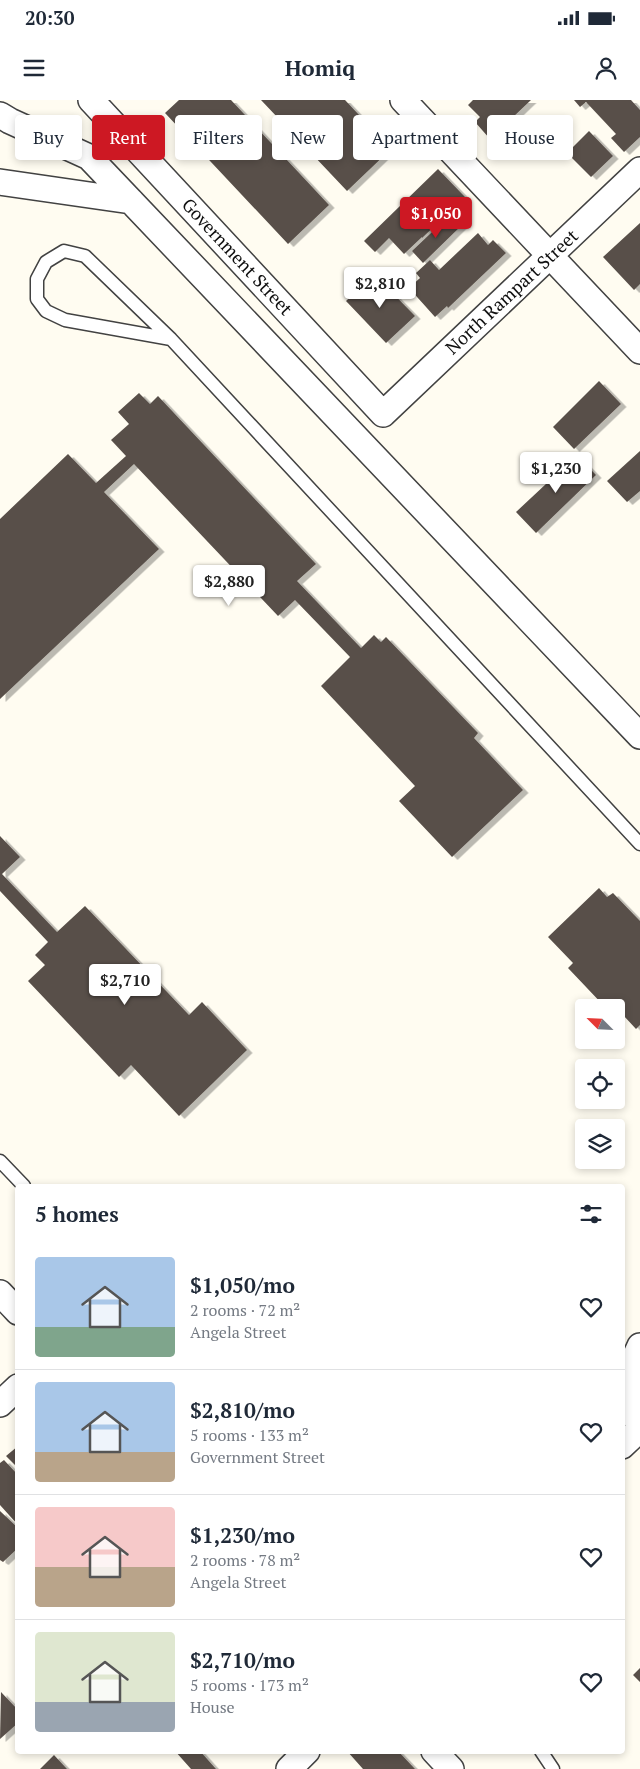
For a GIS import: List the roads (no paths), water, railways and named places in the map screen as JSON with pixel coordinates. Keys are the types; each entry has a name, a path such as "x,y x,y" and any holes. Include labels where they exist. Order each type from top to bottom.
{"street":[{"name":"Government Street","path":"91,100 383,414"},
{"path":"403,100 640,351"},
{"path":"0,115 89,157 640,736"},
{"name":"North Rampart Street","path":"383,414 640,170"},
{"path":"0,182 131,201"},
{"path":"0,1293 15,1309"},
{"path":"625,1443 640,1429 633,1412 631,1395 634,1358 640,1346"},
{"path":"0,1404 15,1390"},
{"path":"290,1769 304,1754"},
{"path":"437,1754 451,1769"}],"lane":[{"path":"171,339 65,320 46,312 37,299 37,279 46,262 64,251 85,256 171,339 640,844"},
{"path":"0,1161 22,1184"},
{"path":"543,1754 553,1769"}]}
